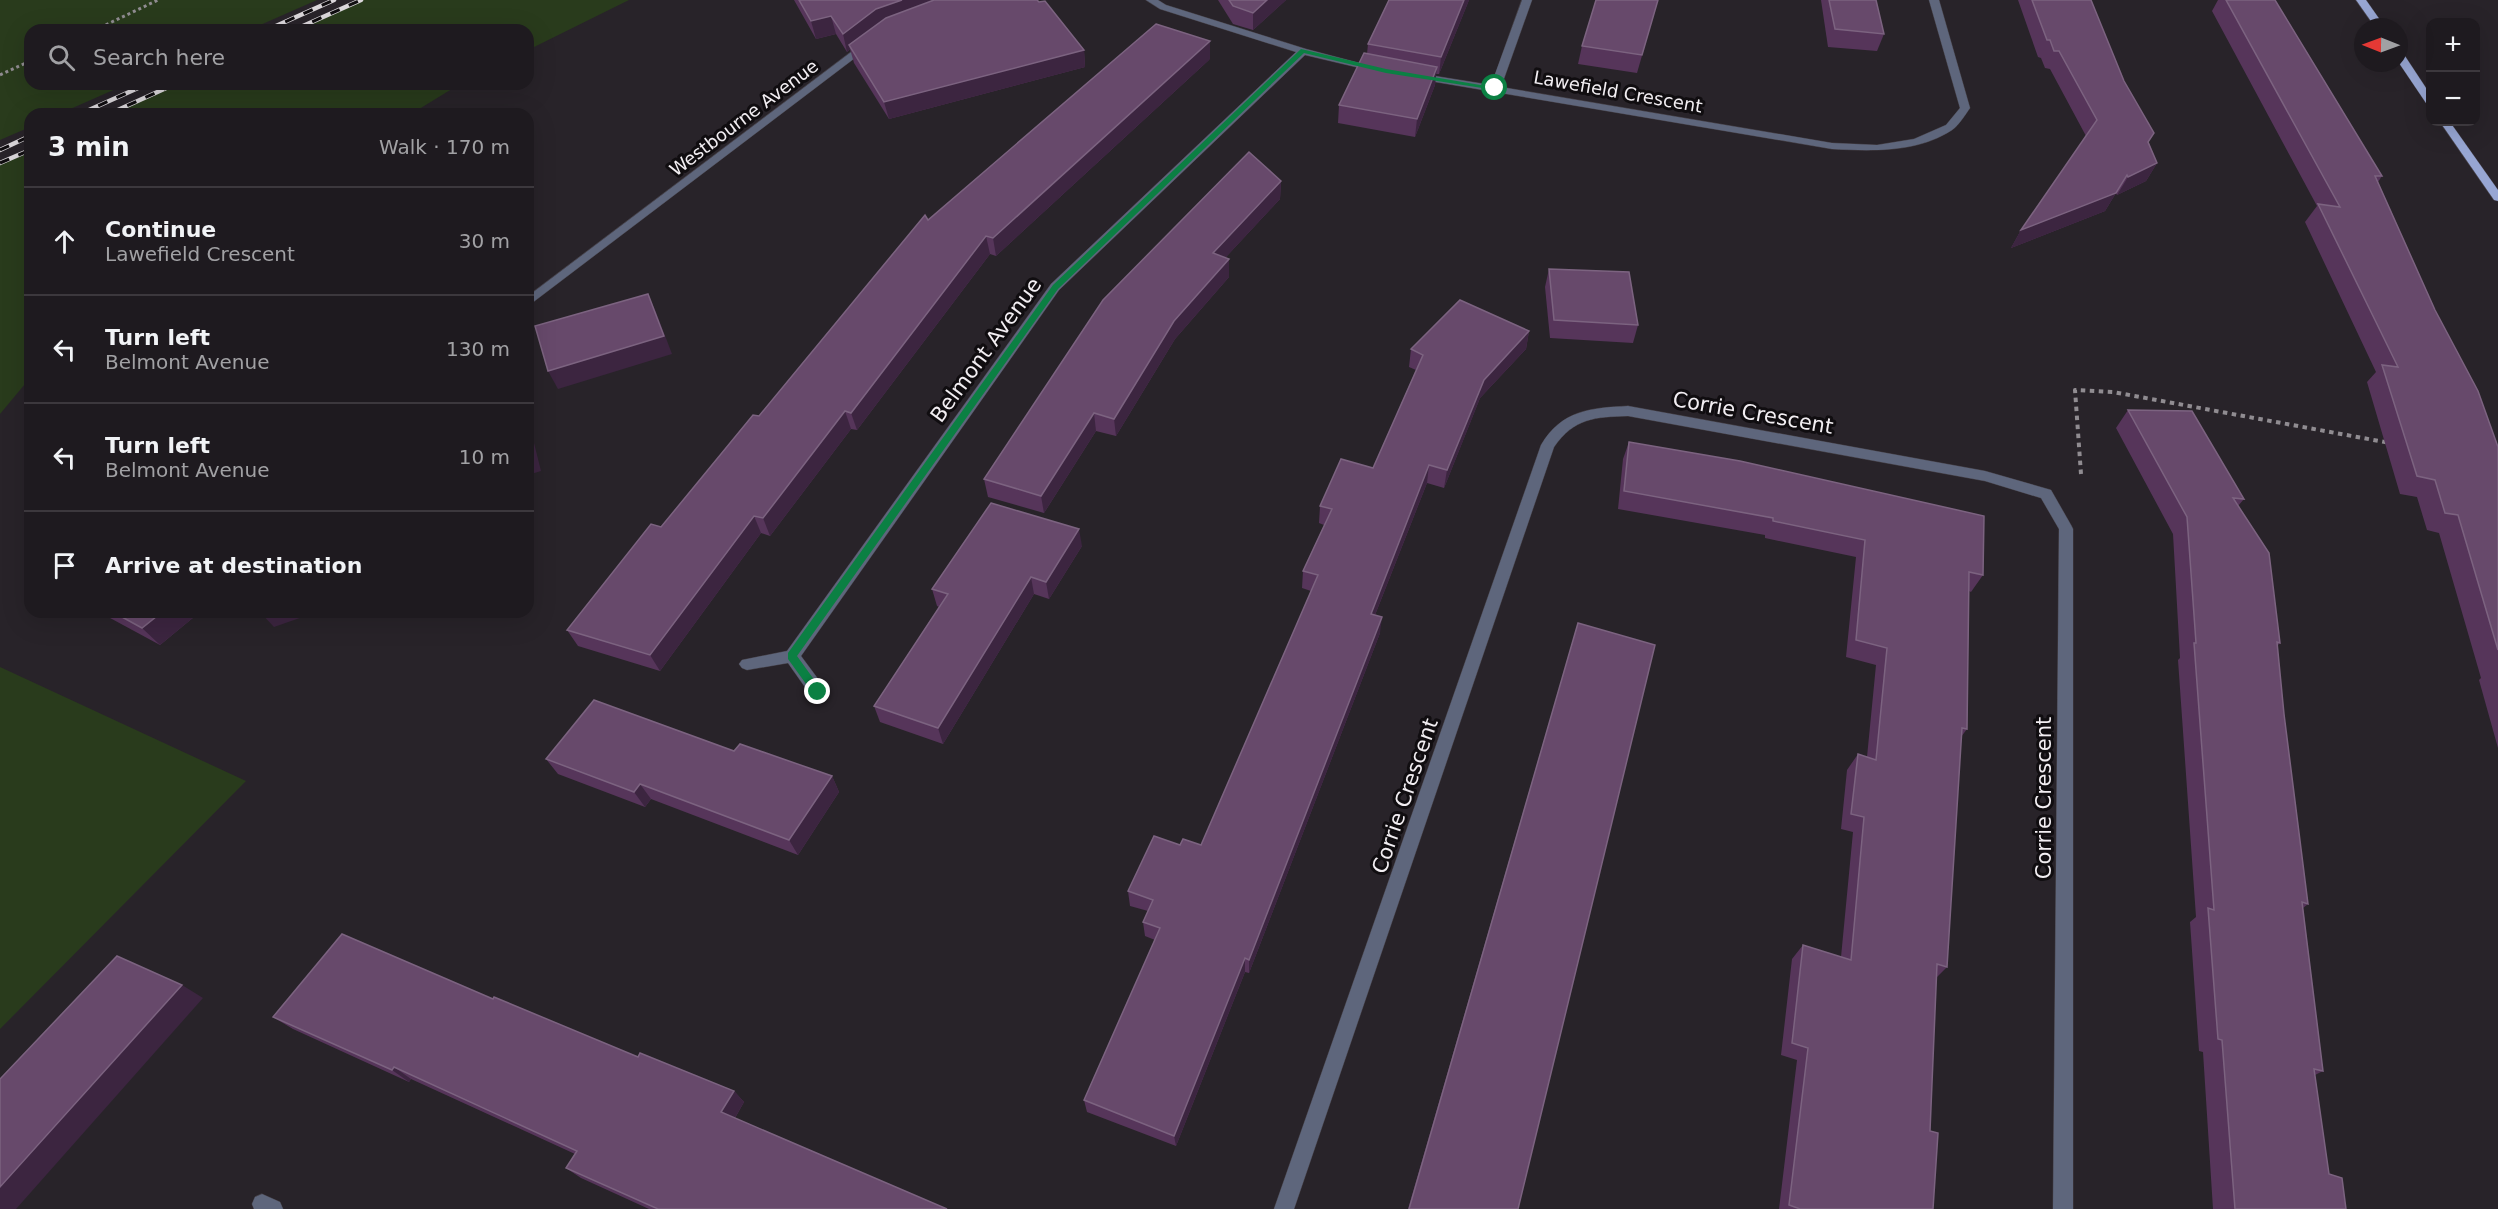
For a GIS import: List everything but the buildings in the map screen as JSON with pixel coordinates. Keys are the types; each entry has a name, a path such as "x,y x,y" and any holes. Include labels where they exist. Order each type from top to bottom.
{"main road":[{"path":"2361,0 2373,18"},
{"path":"2408,68 2426,95"},
{"path":"2448,126 2498,198"}],"street":[{"path":"1151,0 1163,7 1303,51 1386,71"},
{"path":"1495,88 1527,0"},
{"name":"Lawefield Crescent","path":"1408,75 1832,146 1877,148 1917,142 1950,128 1965,108 1934,0"},
{"name":"Westbourne Avenue","path":"534,297 876,38"},
{"name":"Belmont Avenue","path":"792,656 1055,287 1303,51"},
{"name":"Corrie Crescent","path":"1284,1209 1548,445 1562,426 1585,416 1628,411 1984,476 2046,494 2066,529 2063,1209"},
{"path":"747,663 792,656 818,692"}],"path":[{"path":"108,24 158,0"},
{"path":"0,75 24,64"},
{"path":"2046,494 2081,482 2075,390 2113,392 2393,444"}],"green space":[{"path":"0,0 317,0 263,24 24,24 24,90 113,90 73,108 24,108 24,130 0,140"},
{"path":"362,0 629,0 534,47 534,24 309,24"},
{"path":"165,90 450,90 421,108 125,108"},
{"path":"24,155 24,385 0,414 0,165"},
{"path":"0,667 246,781 0,1029"}],"railway":[{"path":"280,24 334,0"},
{"path":"307,24 361,0"},
{"path":"93,108 134,90"},
{"path":"122,108 162,90"},
{"path":"0,150 24,139"},
{"path":"0,163 24,153"}],"route":[{"path":"818,692 792,656 1055,287 1303,51 1386,71 1495,88"}]}
